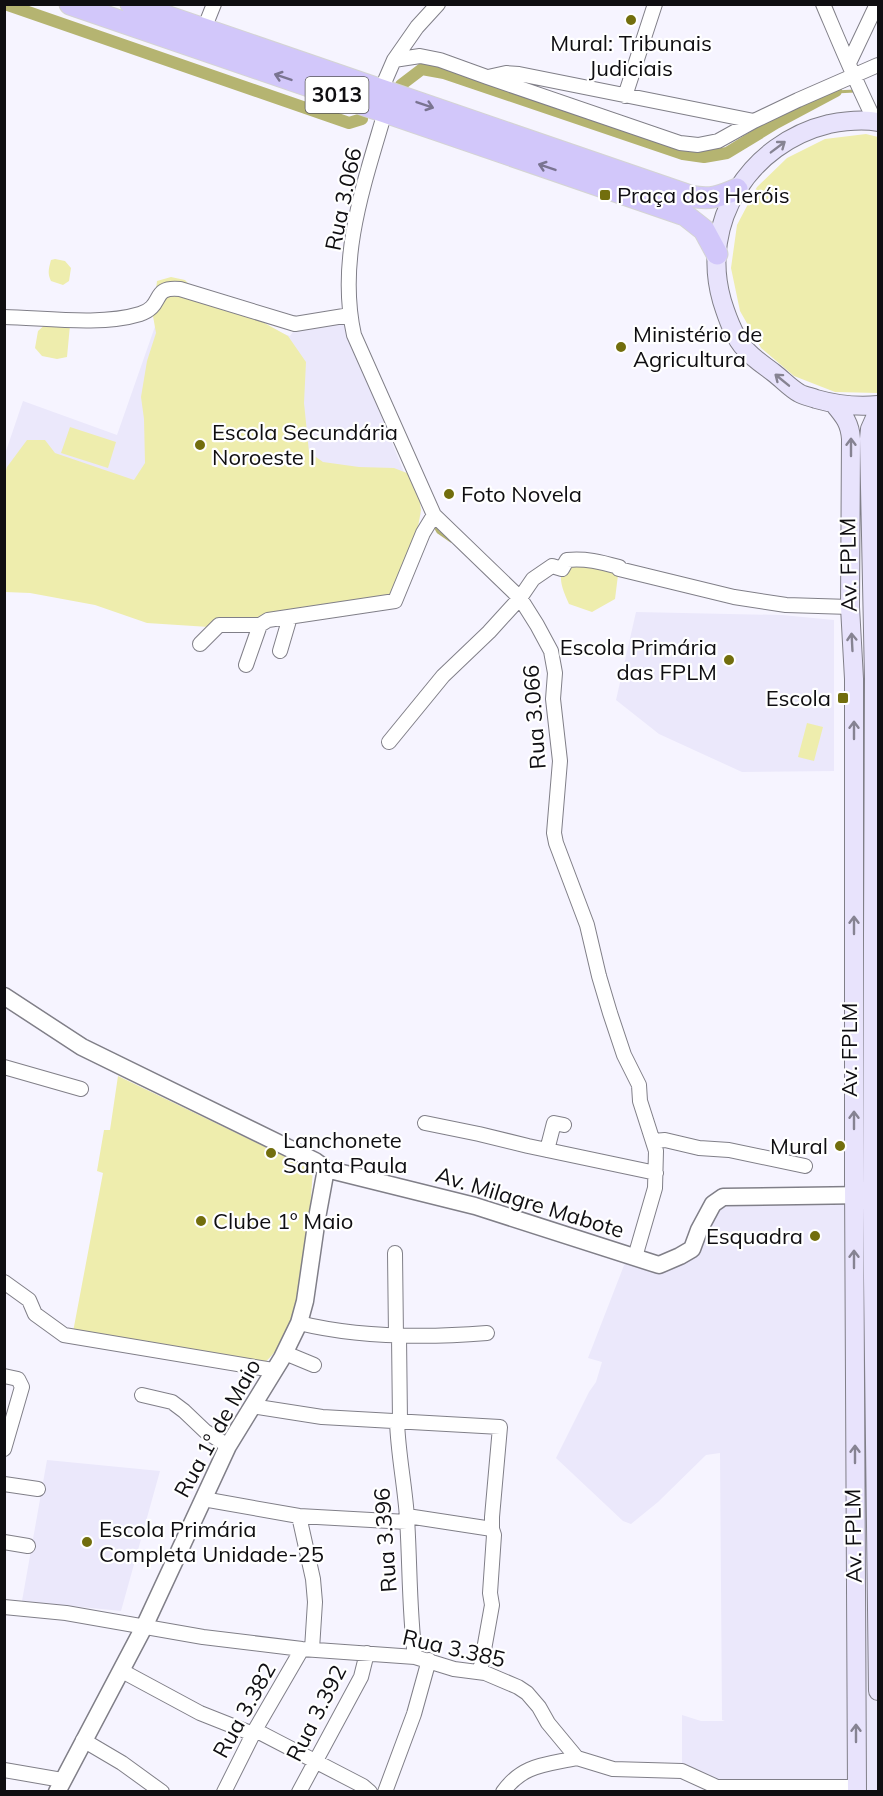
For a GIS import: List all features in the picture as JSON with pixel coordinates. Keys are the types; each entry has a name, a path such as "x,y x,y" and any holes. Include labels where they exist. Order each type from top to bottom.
{"main road":[{"name":"3013","path":"70,4 385,111 607,178"},
{"name":"3013","path":"131,4 381,90 607,178"},
{"path":"877,122 843,121 811,129 782,143 757,164 737,189 724,220 717,254 718,288 728,320 745,349 799,393 834,404 858,407 879,405"},
{"path":"607,178 705,199 718,197 737,189"},
{"path":"607,178 686,215 704,230 717,254"},
{"name":"Av. FPLM","path":"834,404 847,419 851,438 850,607 854,679 857,1789"},
{"name":"Av. FPLM","path":"879,411 870,429 869,439 874,680 875,1195 873,1245 879,1692"}],"street":[{"path":"204,29 214,4"},
{"path":"381,90 394,60 417,27 438,4"},
{"path":"625,96 655,4"},
{"path":"823,4 877,122"},
{"path":"851,69 877,4"},
{"path":"394,60 420,56 440,60 680,143 698,145 718,141 851,69 879,65"},
{"path":"487,77 506,73 519,74 754,122"},
{"path":"579,109 584,88"},
{"name":"Rua 3.066","path":"385,111 352,233 349,290 350,315 354,334 434,515 520,598 550,651 555,673 554,699 560,761 554,833 556,843 587,925 610,1013 624,1055 639,1085 640,1101 656,1150 655,1188 635,1257"},
{"path":"4,317 88,320 123,317 150,309 155,305 161,292 170,288 180,289 295,324 350,315"},
{"path":"200,644 219,625 260,625 268,620 395,601 423,533 434,515"},
{"path":"389,742 442,676 489,632 534,579 552,566 562,569 567,560 582,558 595,560 620,567 619,569 734,597 786,605 850,607"},
{"path":"280,651 290,617"},
{"path":"246,665 260,625"},
{"name":"Av. Milagre Mabote","path":"4,996 82,1047 315,1161 326,1169 475,1206 659,1265 692,1249 712,1204 723,1197 854,1187 875,1195"},
{"path":"4,1067 81,1089"},
{"path":"424,1123 656,1173"},
{"path":"547,1150 554,1123 564,1125"},
{"path":"653,1141 665,1140 699,1148 729,1150 805,1166"},
{"name":"Rua 1º de Maio","path":"60,1786 144,1627 228,1446 285,1353 299,1323 305,1301 326,1169"},
{"name":"Rua 3.396","path":"385,1791 414,1714 422,1658 411,1621 407,1519 397,1443 398,1336 395,1253"},
{"path":"4,1282 28,1300 35,1314 64,1335 273,1370"},
{"path":"299,1323 339,1332 398,1336 487,1333"},
{"path":"285,1353 314,1365"},
{"path":"4,1376 18,1379 22,1386 4,1449"},
{"path":"142,1395 172,1402 215,1439 228,1446"},
{"path":"252,1406 322,1417 500,1427 494,1478 492,1529 494,1535 490,1593 492,1605 480,1672"},
{"path":"4,1484 38,1489"},
{"path":"203,1499 299,1516 407,1519 492,1529"},
{"path":"299,1516 313,1579 315,1602 307,1649"},
{"path":"4,1542 28,1546"},
{"name":"Rua 3.385","path":"4,1607 66,1613 203,1637 307,1649 422,1658 454,1669 480,1672 500,1678 527,1693 577,1758"},
{"name":"Rua 3.382","path":"224,1791 254,1732 307,1649"},
{"name":"Rua 3.392","path":"299,1791 361,1677 367,1653"},
{"path":"122,1671 200,1713 254,1732 315,1761 370,1791"},
{"path":"83,1740 122,1763 162,1791"},
{"path":"503,1791 510,1782 526,1770 577,1758 613,1769 682,1771 716,1789 857,1789"},
{"path":"4,1770 60,1786"}],"shaded area":[{"path":"866,134 878,137 878,393 835,392 794,376 761,348 740,311 731,268 737,225 757,187 787,158 825,139"},
{"path":"51,260 65,261 71,268 69,281 63,285 51,281 50,278"},
{"name":"Escola Secundária Noroeste I","path":"171,277 185,280 203,300 250,315 288,336 306,362 304,403 309,452 323,462 359,467 394,468 412,475 421,510 410,572 398,595 209,627 147,623 95,605 30,593 5,592 5,474 7,467 27,440 45,440 55,453 134,480 145,463 141,397 147,361 156,333 153,316 157,281"},
{"name":"Escola Secundária Noroeste I","path":"166,295 290,336 296,328 342,320 421,514 391,598 5,585 5,454 23,401 117,435"},
{"path":"48,322 70,325 67,357 57,359 42,356 35,348 38,331"},
{"path":"70,427 116,442 108,468 61,453"},
{"path":"571,552 590,554 619,567 615,599 592,612 569,604 561,578"},
{"name":"Escola Primária das FPLM","path":"636,612 782,615 834,620 834,771 742,772 659,734 616,700"},
{"path":"807,723 823,727 814,761 798,757"},
{"name":"Clube 1º Maio","path":"118,1076 313,1170 307,1246 296,1304 288,1329 276,1350 261,1365 73,1332 103,1173 97,1171 104,1130 110,1130"},
{"path":"878,1195 878,1791 715,1791 682,1771 682,1715 701,1721 725,1721 722,1720 720,1453 706,1455 658,1502 631,1524 623,1521 556,1458 596,1382 602,1362 588,1358 628,1255 659,1265 680,1256 713,1204"},
{"name":"Escola Primária Completa Unidade-25","path":"47,1460 160,1471 121,1611 22,1601"}],"waterway":[{"path":"5,4 349,123 362,119"},
{"path":"401,85 422,69 444,73 683,154 704,157 727,153 835,92 855,91"},
{"path":"401,85 422,69 444,73 683,154 704,157 727,153 776,123 836,91"},
{"path":"433,523 438,532 451,541"}],"place":[{"name":"Mural: Tribunais Judiciais","path":"631,20"},
{"name":"Praça dos Heróis","path":"605,195"},
{"name":"Ministério de Agricultura","path":"621,347"},
{"name":"Escola Secundária Noroeste I","path":"200,445"},
{"name":"Foto Novela","path":"449,494"},
{"name":"Escola Primária das FPLM","path":"729,660"},
{"name":"Escola","path":"843,698"},
{"name":"Mural","path":"840,1146"},
{"name":"Lanchonete Santa Paula","path":"271,1153"},
{"name":"Clube 1º Maio","path":"201,1221"},
{"name":"Esquadra","path":"815,1236"},
{"name":"Escola Primária Completa Unidade-25","path":"87,1542"}]}
